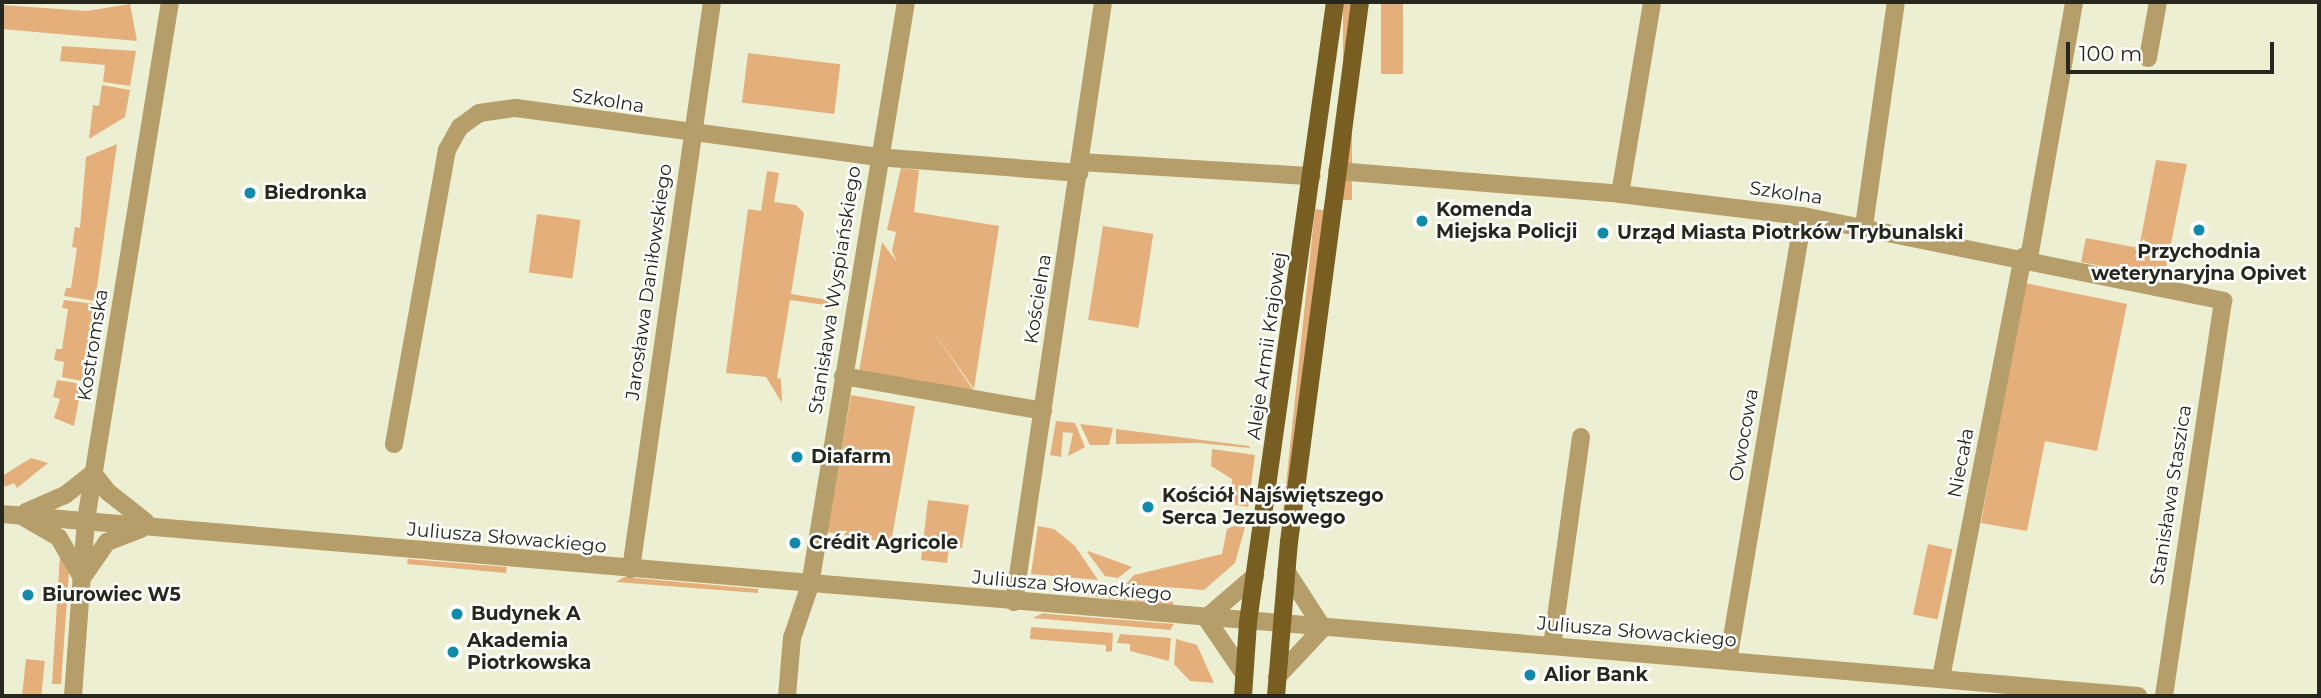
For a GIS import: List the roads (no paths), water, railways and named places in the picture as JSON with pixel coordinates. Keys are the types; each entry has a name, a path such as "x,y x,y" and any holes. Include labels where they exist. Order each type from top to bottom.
{"main road":[{"name":"Aleje Armii Krajowej","path":"1243,696 1248,621 1335,2"},
{"path":"1276,696 1286,571 1360,2"}],"street":[{"name":"Kostromska","path":"73,696 86,520 170,2"},
{"name":"Jarosława Daniłowskiego","path":"631,569 691,133 712,2"},
{"name":"Stanisława Wyspiańskiego","path":"787,696 792,638 810,585 877,157 906,2"},
{"name":"Kościelna","path":"1014,602 1102,2"},
{"path":"1620,194 1652,2"},
{"path":"1864,226 1895,2"},
{"name":"Niecała","path":"1941,678 2026,257 2074,2"},
{"path":"2148,58 2158,2"},
{"name":"Szkolna","path":"394,444 408,353 420,317 447,150 460,127 479,113 510,108 877,157 1312,176"},
{"name":"Szkolna","path":"1337,171 1620,194 1804,216 2026,257 2223,300"},
{"name":"Owocowa","path":"1728,661 1804,216"},
{"name":"Stanisława Staszica","path":"2164,696 2223,300"},
{"path":"843,376 1043,411"},
{"path":"1552,646 1581,437"},
{"path":"10,515 65,495 93,473 130,512 153,525"},
{"path":"10,515 60,538 82,578 107,542 153,525"},
{"name":"Juliusza Słowackiego","path":"10,515 153,525 810,585 2138,696"},
{"path":"1277,677 1323,628 1286,571"},
{"path":"1244,674 1206,618 1255,576"}],"place":[{"name":"Biedronka","path":"250,193"},
{"name":"Komenda Miejska Policji","path":"1422,221"},
{"name":"Przychodnia weterynaryjna Opivet","path":"2199,230"},
{"name":"Urząd Miasta Piotrków Trybunalski","path":"1603,233"},
{"name":"Diafarm","path":"797,457"},
{"name":"Kościół Najświętszego Serca Jezusowego","path":"1148,507"},
{"name":"Crédit Agricole","path":"795,543"},
{"name":"Biurowiec W5","path":"28,595"},
{"name":"Budynek A","path":"457,614"},
{"name":"Akademia Piotrkowska","path":"453,652"},
{"name":"Alior Bank","path":"1530,675"}]}
